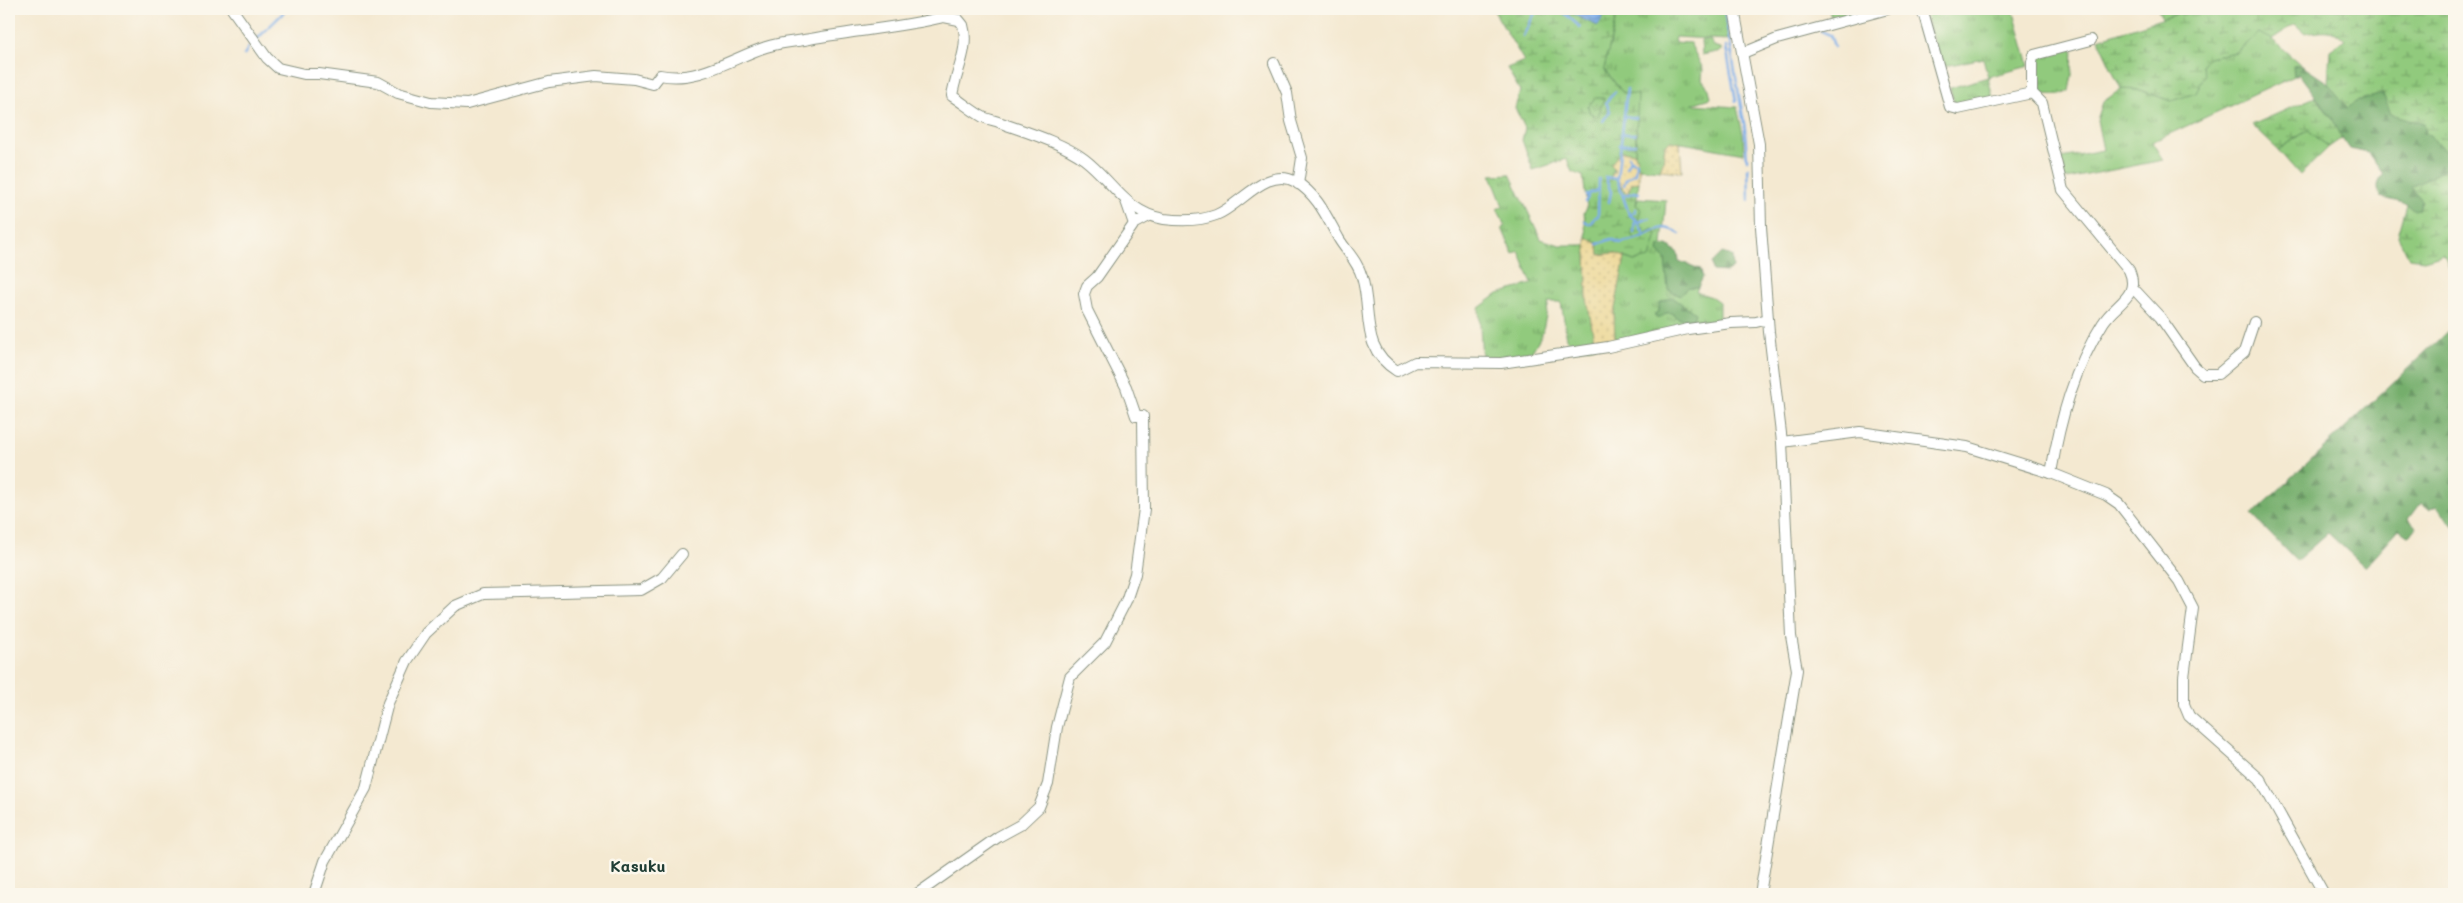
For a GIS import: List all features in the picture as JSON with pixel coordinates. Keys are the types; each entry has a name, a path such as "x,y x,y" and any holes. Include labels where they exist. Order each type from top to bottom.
{"street":[{"path":"232,9 267,58 278,68 304,74 319,74 378,82 398,93 431,102 449,104 467,104 549,82 596,76 634,79 653,84 660,75 686,76 704,72 767,47 828,34 877,29 944,17 954,18 963,25 964,40 960,70 952,96 983,117 1068,150 1084,159 1126,201 1149,216 1184,220 1211,217 1271,181 1282,178 1298,184 1322,207 1339,239 1359,269 1371,343 1385,364 1398,371 1415,362 1501,364 1608,347 1688,329 1768,319"},
{"path":"1734,9 1743,53 1746,83 1759,144 1761,227 1768,319 1782,442 1792,636 1797,670 1760,894"},
{"path":"1743,53 1777,39 1888,9"},
{"path":"1919,9 1924,15 1950,107 1958,109 2032,93"},
{"path":"2051,473 2063,411 2080,366 2104,320 2133,288 2133,279 2129,270 2063,190 2042,103 2032,93 2032,62 2034,55 2091,40"},
{"path":"1274,62 1287,93 1291,121 1302,158 1298,184"},
{"path":"1126,201 1134,224"},
{"path":"917,894 998,837 1020,825 1039,806 1048,784 1056,727 1070,677 1104,642 1126,601 1135,574 1144,509 1143,416 1136,416 1126,387 1087,310 1084,294 1087,286 1097,277 1134,224 1149,216"},
{"path":"2133,288 2160,316 2195,367 2203,374 2218,374 2244,352 2254,322"},
{"path":"1782,442 1860,432 1967,448 2051,473 2106,495 2119,504 2180,581 2193,608 2184,677 2183,697 2186,710 2196,724 2212,735 2260,779 2324,894"},
{"path":"314,894 325,861 366,788 388,703 407,661 426,633 455,606 483,594 641,590 662,578 682,554"}],"green space":[{"path":"1498,9 1569,9 1578,17 1598,26 1608,9 1618,9 1604,69 1623,93 1638,95 1635,153 1621,151 1610,179 1617,179 1627,194 1632,182 1639,182 1636,205 1641,209 1638,219 1644,229 1631,234 1635,240 1653,229 1657,234 1650,258 1634,261 1614,253 1599,255 1598,244 1586,237 1584,212 1587,208 1583,176 1572,172 1567,159 1533,170 1522,140 1525,128 1515,108 1520,91 1507,68 1524,61 1494,11","holes":["1595,98 1604,98 1598,117 1589,112 1588,107"]},
{"path":"1618,9 1724,9 1728,40 1675,37 1674,42 1690,43 1703,69 1702,80 1709,89 1711,98 1692,104 1737,107 1743,134 1744,154 1671,141 1665,145 1660,170 1639,168 1635,153 1637,131 1623,93 1604,69"},
{"path":"1829,9 1864,9 1864,12 1832,22"},
{"path":"1924,9 2013,9 2029,66 1988,77 1983,58 1941,67"},
{"path":"2158,9 2196,9 2181,16 2180,13 2162,18"},
{"path":"2196,9 2454,9 2454,279 2444,254 2424,260 2409,258 2398,236 2407,204 2414,210 2419,209 2422,200 2411,187 2448,168 2451,154 2426,133 2424,124 2391,114 2383,94 2355,101 2348,108 2328,83 2330,50 2345,40 2336,33 2322,31 2305,33 2295,24 2272,39 2259,33 2236,52 2208,57 2201,65 2205,75 2196,93 2171,101 2140,90 2121,89 2098,39 2180,13 2181,16"},
{"path":"2259,33 2267,35 2301,65 2293,67 2299,74 2152,142 2163,160 2062,180 2056,159 2103,150 2097,120 2103,102 2121,89 2140,90 2171,101 2208,57 2236,52"},
{"path":"1701,40 1710,40 1714,46 1721,48 1721,51 1702,55"},
{"path":"2073,47 2072,75 2069,91 2061,95 2039,94 2035,90 2037,58"},
{"path":"2301,65 2328,83 2348,108 2355,101 2383,94 2391,114 2424,124 2426,133 2451,154 2448,168 2411,187 2422,200 2419,209 2414,210 2407,204 2380,197 2378,185 2383,174 2368,153 2350,149 2338,132 2332,118 2299,74 2294,76 2293,66"},
{"path":"1988,77 1993,99 1955,106 1950,88"},
{"path":"1605,97 1598,117 1589,112 1588,106 1595,98"},
{"path":"2315,97 2332,118 2342,138 2329,147 2308,130 2278,150 2252,125"},
{"path":"2308,130 2329,147 2300,175 2278,150"},
{"path":"1510,174 1541,239 1560,245 1586,245 1587,298 1595,346 1569,351 1561,302 1549,302 1542,334 1530,355 1482,360 1479,308 1498,294 1532,284 1519,251 1513,254 1502,228 1506,226 1497,209 1503,206 1491,175"},
{"path":"1638,198 1666,200 1662,246 1659,246 1665,259 1667,275 1689,287 1698,287 1696,292 1712,297 1719,302 1719,322 1692,324 1615,341 1614,313 1625,257 1634,261 1653,229 1634,240 1631,234 1641,209 1636,205","holes":["1672,297 1694,314 1680,319 1671,312 1654,315"]},
{"path":"1668,245 1678,253 1679,261 1700,269 1703,277 1698,287 1689,287 1681,295 1668,290 1665,259 1658,251 1659,246"},
{"path":"1722,253 1732,256 1733,268 1727,272 1713,271 1712,263"},
{"path":"1672,297 1695,313 1693,319 1680,319 1671,313 1666,313 1661,318 1656,318 1654,315 1659,311 1659,303"},
{"path":"2454,325 2454,527 2436,506 2429,510 2421,503 2409,519 2416,527 2409,536 2399,529 2365,567 2328,533 2296,561 2252,515"}],"sand":[{"path":"1671,141 1680,143 1682,172 1660,170 1665,145"},
{"path":"1621,151 1635,153 1639,168 1639,182 1632,183 1627,194 1617,179 1609,179 1615,171 1611,164"},
{"path":"1586,237 1598,244 1599,255 1614,253 1625,257 1614,313 1615,341 1595,346 1587,298"}],"water":[{"path":"1569,9 1608,9 1598,26 1578,17"}],"waterway":[{"path":"256,40 287,9"},
{"path":"1523,36 1537,9"},
{"path":"1560,9 1580,27"},
{"path":"1724,9 1745,129 1747,160"},
{"path":"1821,31 1830,35 1834,46"},
{"path":"1726,47 1736,101"},
{"path":"244,55 248,48"},
{"path":"1627,89 1617,179 1629,214 1638,222 1644,234"},
{"path":"1603,121 1610,111 1606,102 1615,92"},
{"path":"1624,116 1636,118"},
{"path":"1621,134 1635,134"},
{"path":"1619,145 1635,144"},
{"path":"1626,167 1630,160 1628,156"},
{"path":"1624,185 1626,179 1635,173 1636,162 1630,160"},
{"path":"1748,168 1749,200"},
{"path":"1605,177 1611,192 1609,202"},
{"path":"1605,177 1617,179"},
{"path":"1591,223 1598,216 1599,179"},
{"path":"1585,202 1588,197 1586,195 1598,190"},
{"path":"1623,196 1634,192 1639,193"},
{"path":"1629,214 1635,212 1636,209"},
{"path":"1638,222 1650,218"},
{"path":"1634,232 1635,219"},
{"path":"1585,221 1589,224"},
{"path":"1598,244 1611,239 1621,243 1662,228 1667,228 1680,234"}],"district":[{"name":"Kasuku","path":"638,865"}]}
